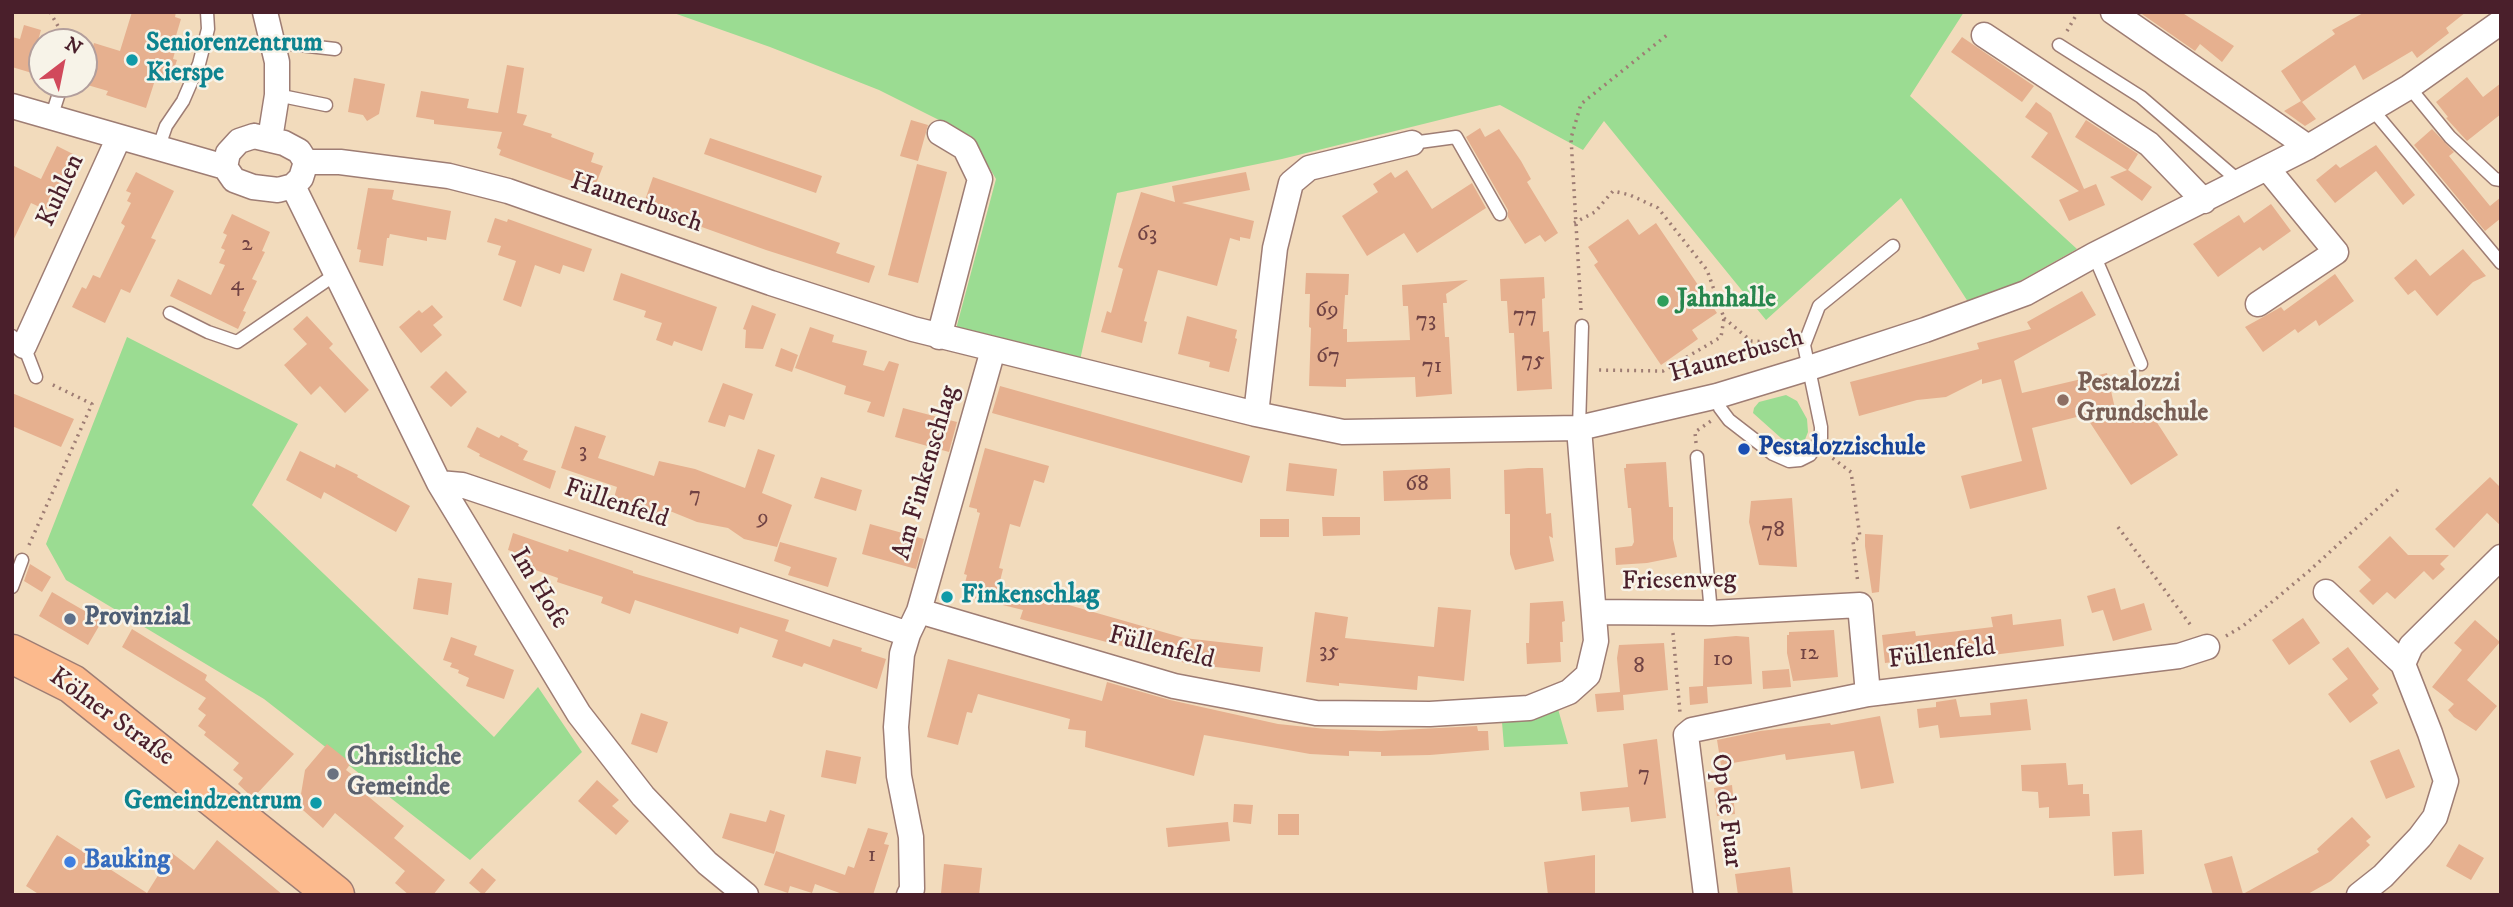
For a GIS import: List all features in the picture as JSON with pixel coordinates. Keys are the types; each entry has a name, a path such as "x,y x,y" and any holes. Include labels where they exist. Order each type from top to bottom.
{"main road":[{"name":"Kölner Straße","path":"12,654 72,684 335,895"}],"street":[{"path":"265,12 277,62 277,94 270,139"},
{"path":"2113,12 2308,147"},
{"name":"Haunerbusch","path":"306,162 340,162 449,176 508,191 771,283 939,337 1256,414 1343,432 1579,428 1717,396 1925,330 2026,293 2094,255 2308,147 2409,87 2501,22"},
{"path":"1984,35 2149,144 2204,201"},
{"path":"12,106 225,167 234,180 253,187 278,190 293,186 302,178 306,162 299,151 284,143 254,136 239,141 228,153 225,167"},
{"path":"939,337 980,179 965,148 940,132"},
{"name":"Kuhlen","path":"18,341 119,137"},
{"path":"1256,414 1275,248 1291,183 1309,168 1412,143"},
{"path":"2258,304 2336,252 2267,168"},
{"name":"Im Hofe","path":"293,186 439,482 579,714 643,796 707,863 747,895"},
{"name":"Am Finkenschlag","path":"919,611 993,350"},
{"name":"Friesenweg","path":"1579,428 1594,612 1711,613 1860,605"},
{"name":"Füllenfeld","path":"439,482 462,485 908,634"},
{"path":"2403,664 2411,646 2501,557"},
{"path":"2326,592 2403,664 2446,781 2435,817 2420,837 2383,876 2359,895"},
{"path":"1860,605 1868,694"},
{"path":"909,895 912,889 911,837 899,776 896,727 902,654 919,611"},
{"name":"Füllenfeld","path":"919,611 1174,686 1316,713 1417,714 1529,708 1569,692 1588,675 1596,641 1594,612"},
{"name":"Füllenfeld","path":"1686,735 1692,730 1868,694 2179,656 2207,647"},
{"name":"Op de Fuar","path":"1686,735 1706,895"}],"lane":[{"path":"158,149 166,126 183,102 199,64 208,29 207,12"},
{"path":"273,42 335,48"},
{"path":"2059,45 2141,97 2240,183"},
{"path":"2409,87 2450,137 2495,179 2501,180"},
{"path":"277,94 326,105"},
{"path":"51,118 57,98"},
{"path":"2371,108 2501,263"},
{"path":"1412,143 1456,137 1500,214"},
{"path":"1717,396 1720,408 1729,420 1773,454 1789,461 1800,460 1810,454 1821,438 1821,427 1804,345 1819,306 1893,246"},
{"path":"2094,255 2141,364"},
{"path":"170,313 208,332 237,342 336,274"},
{"path":"1579,428 1582,326"},
{"path":"18,341 36,377"},
{"path":"1697,457 1711,613"},
{"path":"12,587 22,559"}],"path":[{"path":"50,12 59,28"},
{"path":"2059,45 2078,12"},
{"path":"1582,326 1571,138 1581,104 1667,34"},
{"path":"1574,223 1595,212 1613,191 1630,195 1658,208 1707,270 1724,318 1721,337 1663,371 1581,370"},
{"path":"1724,318 1751,341 1772,342"},
{"path":"34,533 92,404 36,377"},
{"path":"1817,446 1851,472 1860,537 1853,541 1860,605"},
{"path":"2118,527 2207,647 2243,626 2309,571 2400,488"},
{"path":"1672,613 1678,705"}],"green space":[{"path":"671,12 1964,12 1910,96 2077,249 1972,308 1901,198 1766,320 1604,121 1583,150 1500,105 1282,159 1117,193 1080,360 956,329 996,179 971,136 879,90"},
{"path":"127,337 298,424 252,505 494,737 538,687 582,752 470,860 264,699 66,580 46,544"},
{"path":"1786,395 1797,401 1807,419 1808,432 1804,442 1797,445 1781,438 1753,413 1759,402"},
{"path":"1558,709 1568,744 1504,747 1502,722 1534,718"}],"building":[{"name":"Seniorenzentrum Kierspe","path":"132,12 176,12 175,17 181,19 173,59 177,60 170,81 156,77 146,108 106,95 108,91 98,88 98,44 120,51"},
{"path":"2139,12 2181,12 2234,46 2222,62 2200,44 2195,51"},
{"path":"2365,12 2466,12 2446,28 2449,33 2417,58 2412,51 2363,80 2355,65 2302,102 2316,119 2305,126 2284,111 2301,101 2281,71 2335,34 2332,30"},
{"path":"24,25 34,28 28,28 28,72 12,67 12,37 20,39"},
{"path":"1962,37 2034,86 2022,102 1951,52"},
{"path":"507,65 524,68 517,113 527,115 523,125 552,134 551,137 594,153 591,162 603,166 594,189 499,155 501,150 497,148 502,132 434,124 434,120 416,117 421,91 469,99 467,108 498,113"},
{"path":"2467,77 2483,97 2501,83 2501,114 2467,141 2446,118 2448,117 2436,102"},
{"path":"354,78 385,84 379,114 367,121 363,115 348,112"},
{"path":"2036,102 2051,113 2084,189 2096,184 2105,205 2069,221 2059,200 2079,191 2031,157 2048,133 2025,117"},
{"path":"911,120 928,125 918,161 900,156"},
{"path":"2086,120 2138,154 2128,170 2152,187 2142,201 2110,177 2127,170 2075,137"},
{"path":"1480,128 1485,137 1499,129 1521,161 1531,179 1527,182 1558,233 1545,242 1540,235 1525,244 1508,217 1508,210 1466,137"},
{"path":"2432,129 2454,152 2449,156 2490,206 2501,197 2501,218 2485,231 2414,145"},
{"path":"710,138 822,176 816,193 704,154"},
{"path":"2376,145 2415,195 2403,205 2376,171 2335,203 2316,180 2336,164 2340,168"},
{"path":"57,146 81,158 61,197 54,193 46,210 31,203 12,243 12,165 41,179"},
{"path":"917,164 947,172 918,283 888,275"},
{"path":"1407,170 1432,209 1472,183 1486,208 1417,253 1404,233 1367,256 1342,216 1378,192 1373,184 1391,172 1395,178"},
{"path":"136,172 174,191 151,238 156,240 130,293 121,289 105,323 72,307 82,287 86,289 93,275 100,278 125,226 121,223 131,203 127,201 131,193 126,191"},
{"path":"1246,172 1250,190 1182,203 1254,221 1250,239 1240,237 1240,241 1230,238 1217,286 1158,270 1144,321 1147,322 1142,343 1101,332 1107,311 1111,313 1123,269 1118,267 1141,192 1175,202 1172,186"},
{"path":"653,177 840,243 836,253 875,266 869,283 643,206"},
{"path":"368,188 394,190 394,200 451,211 446,240 427,237 427,241 390,234 383,266 359,262 361,250 357,249"},
{"path":"2271,204 2291,231 2263,251 2260,247 2218,277 2193,244 2239,215 2244,223"},
{"path":"232,214 270,232 262,251 265,252 252,279 257,281 238,329 170,296 178,279 211,295 225,265 219,263 225,250 221,248 227,235 223,233"},
{"path":"495,218 507,222 508,219 592,249 584,272 563,265 560,274 535,265 521,307 503,300 516,261 498,255 501,246 487,242"},
{"name":"Jahnhalle","path":"1628,219 1639,235 1656,223 1717,313 1692,330 1698,339 1661,365 1594,265 1598,262 1588,247"},
{"path":"2463,249 2486,276 2473,282 2437,316 2415,290 2408,295 2394,278 2416,259 2430,276"},
{"path":"621,273 717,307 702,351 674,341 672,346 656,340 662,323 644,317 646,311 613,300"},
{"path":"1306,273 1349,274 1343,329 1347,329 1347,342 1410,340 1408,306 1403,306 1402,285 1468,280 1446,294 1447,303 1443,303 1445,337 1449,337 1452,394 1416,397 1415,377 1346,379 1346,387 1309,386 1311,328 1310,294 1305,294"},
{"path":"2335,274 2354,301 2319,326 2316,320 2298,333 2295,329 2263,352 2245,327 2281,307 2284,311"},
{"path":"1544,277 1543,332 1549,331 1552,389 1517,391 1514,333 1509,333 1507,301 1501,301 1500,279"},
{"path":"2082,291 2096,315 2014,361 2022,393 2107,373 2118,422 2145,404 2178,455 2131,485 2085,415 2032,428 2047,489 1970,509 1961,476 2022,461 2001,379 1982,384 1982,379 1946,397 1917,400 1859,416 1850,382 1979,349 1977,343 2031,329 2027,322"},
{"path":"432,305 443,317 433,325 442,335 421,353 399,327 419,310 422,313"},
{"path":"752,305 776,314 763,349 745,348 746,330 743,329"},
{"path":"307,316 333,344 329,348 369,390 345,413 320,386 311,395 284,365 307,344 293,329"},
{"path":"1187,316 1237,330 1229,372 1209,367 1210,362 1178,354"},
{"path":"810,327 834,335 832,342 867,351 863,365 884,371 889,361 899,364 884,417 867,412 871,402 844,394 846,386 795,368"},
{"path":"781,348 798,355 792,372 775,366"},
{"path":"446,371 467,392 451,407 430,387"},
{"path":"723,383 753,394 744,420 729,415 725,427 708,422"},
{"path":"1000,386 1250,456 1242,483 992,413"},
{"path":"12,393 74,419 61,447 12,426"},
{"path":"903,408 957,422 949,452 895,437"},
{"path":"575,426 606,436 598,458 654,476 659,461 695,469 745,488 758,449 775,455 762,493 792,505 777,547 744,539 728,528 697,522 665,509 663,516 626,505 627,502 614,498 617,487 561,468"},
{"path":"477,427 519,444 518,446 528,451 523,460 556,471 550,489 479,456 480,454 467,447"},
{"path":"985,448 1049,466 1044,483 1034,480 1020,527 1010,524 999,568 1003,569 999,585 1184,638 1263,647 1260,672 1189,664 1020,619 1023,610 962,595 967,575 964,574 980,513 969,507"},
{"path":"300,451 335,468 336,464 358,475 357,477 410,506 396,532 324,492 321,499 286,480"},
{"path":"1666,462 1669,507 1673,507 1673,539 1677,557 1616,565 1615,548 1632,546 1634,542 1624,468 1626,464"},
{"path":"1289,463 1337,469 1334,496 1286,491"},
{"path":"1450,468 1451,499 1384,501 1383,471"},
{"path":"1543,468 1546,514 1551,513 1553,538 1549,536 1554,561 1515,570 1510,554 1510,514 1505,514 1504,470"},
{"path":"821,477 862,490 856,511 814,498"},
{"path":"2490,477 2501,488 2501,526 2487,513 2454,548 2435,529"},
{"path":"1792,498 1797,567 1759,565 1749,522 1751,501"},
{"path":"1322,517 1360,517 1360,535 1323,536"},
{"path":"1260,519 1289,519 1289,537 1260,537"},
{"path":"870,524 924,539 916,569 862,554"},
{"path":"513,533 789,620 785,631 830,647 833,639 862,648 861,651 886,659 877,689 804,663 802,667 772,657 778,640 740,627 738,634 635,600 630,614 601,603 603,597 557,582 558,578 527,567 529,561 508,550"},
{"path":"1865,534 1883,535 1879,592 1872,593"},
{"path":"2390,536 2408,555 2449,555 2440,564 2445,569 2433,580 2424,571 2395,599 2387,592 2373,605 2359,591 2371,580 2358,567"},
{"path":"780,542 837,558 828,587 788,575 791,567 774,561"},
{"path":"30,564 51,577 42,592 24,581"},
{"path":"418,578 452,583 448,615 413,609"},
{"path":"2115,588 2121,610 2144,603 2152,630 2113,641 2103,610 2092,613 2087,596"},
{"name":"Provinzial","path":"52,592 102,621 88,645 39,616"},
{"path":"1563,601 1565,621 1562,622 1563,642 1560,642 1561,662 1527,664 1530,603"},
{"path":"1438,607 1471,610 1464,681 1418,676 1417,690 1306,682 1315,612 1348,617 1345,638 1434,647"},
{"path":"2012,614 2013,625 2061,619 2064,646 1937,662 1937,656 1885,663 1882,635 1915,631 1916,636 1993,627 1991,617"},
{"path":"2303,618 2320,643 2289,665 2272,640"},
{"path":"2475,620 2500,642 2467,680 2497,706 2476,731 2454,717 2448,710 2454,704 2432,687 2462,650 2454,643"},
{"path":"132,629 207,675 205,680 294,754 253,798 238,784 243,778 233,770 239,763 204,735 206,732 198,726 206,715 198,709 206,698 122,647"},
{"path":"1834,630 1838,677 1793,681 1787,653 1789,632"},
{"path":"451,637 477,646 474,655 514,670 504,699 466,686 469,678 450,667 452,663 443,660"},
{"path":"1749,637 1752,684 1707,687 1708,703 1690,705 1689,687 1703,686 1704,639"},
{"path":"1664,643 1668,690 1623,695 1624,710 1597,712 1595,694 1620,692 1617,658 1619,645"},
{"path":"2348,647 2379,689 2372,695 2378,703 2350,723 2328,694 2348,679 2332,659"},
{"path":"948,659 1102,701 1107,682 1170,700 1278,724 1381,731 1477,726 1478,731 1488,731 1489,750 1430,755 1381,756 1381,752 1349,751 1349,756 1310,754 1204,735 1194,776 1085,747 1086,731 1068,729 1070,719 978,694 972,713 967,712 958,745 927,737"},
{"path":"1789,669 1791,687 1763,689 1762,671"},
{"path":"1956,699 1960,717 1991,715 1990,703 2027,699 2031,730 1940,738 1938,725 1919,728 1917,709 1936,707 1936,702"},
{"path":"641,713 668,722 657,753 631,744"},
{"path":"1880,716 1894,783 1861,789 1854,751 1786,760 1785,754 1721,765 1717,740 1760,731 1831,725"},
{"path":"1657,739 1666,818 1631,822 1629,807 1582,811 1580,792 1628,787 1623,744"},
{"path":"327,744 351,763 346,770 363,783 358,788 404,826 394,838 445,880 433,895 409,895 395,883 405,871 335,813 323,828 294,802 301,794 305,770"},
{"path":"2399,749 2415,787 2386,799 2370,761"},
{"path":"826,750 861,757 856,784 821,777"},
{"path":"2066,763 2068,785 2083,784 2083,794 2089,794 2090,816 2049,818 2049,807 2039,808 2038,792 2022,791 2021,765"},
{"path":"597,780 619,800 612,806 629,821 616,835 578,801"},
{"path":"1732,785 1735,814 1717,816 1714,788"},
{"path":"1234,804 1253,805 1251,824 1233,822"},
{"path":"770,810 785,815 774,854 722,838 730,813 766,822"},
{"path":"1278,814 1299,814 1299,835 1278,835"},
{"path":"2352,817 2371,837 2366,841 2370,845 2331,881 2306,895 2213,895 2204,864 2232,856 2243,894 2319,852 2317,849"},
{"path":"1228,822 1230,841 1168,847 1166,828"},
{"path":"868,828 888,833 884,844 889,845 873,895 845,895 815,884 812,893 790,886 788,893 764,885 776,851 845,875 848,866 854,868"},
{"path":"2142,830 2144,874 2114,876 2112,832"},
{"name":"Bauking","path":"57,835 147,893 172,853 194,870 217,840 283,895 40,895 26,886"},
{"path":"2459,844 2484,858 2471,880 2446,866"},
{"path":"1595,855 1595,895 1548,895 1544,862"},
{"path":"944,864 982,868 979,895 941,893"},
{"path":"1790,867 1793,895 1738,895 1735,874"},
{"path":"482,868 496,880 483,895 469,883"}],"place":[{"name":"Seniorenzentrum Kierspe","path":"132,60"},
{"name":"Jahnhalle","path":"1663,301"},
{"name":"Pestalozzi Grundschule","path":"2063,400"},
{"name":"Pestalozzischule","path":"1744,449"},
{"name":"Finkenschlag","path":"947,597"},
{"name":"Provinzial","path":"70,619"},
{"name":"Christliche Gemeinde","path":"333,774"},
{"name":"Gemeindzentrum","path":"316,803"},
{"name":"Bauking","path":"70,862"}]}
